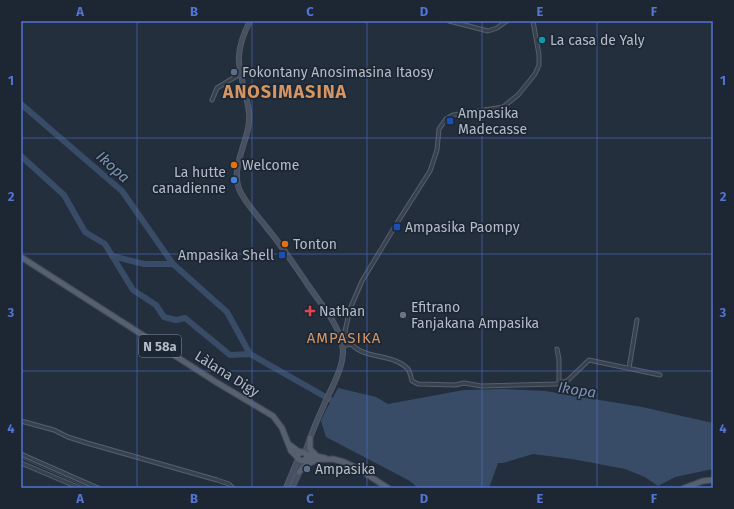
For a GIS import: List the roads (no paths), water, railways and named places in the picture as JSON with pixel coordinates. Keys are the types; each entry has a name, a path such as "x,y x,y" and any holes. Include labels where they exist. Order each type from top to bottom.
{"main road":[{"name":"Làlana Digy","path":"21,257 216,382 267,412 278,422 288,443"},
{"path":"299,472 306,464 316,458 310,449 310,436"},
{"name":"N 58a","path":"288,443 294,449 316,458 336,460 357,468 388,488"},
{"name":"N 58a","path":"288,443 291,451 298,459"},
{"path":"304,453 307,457 306,460 302,461 298,459 298,454 304,453"},
{"name":"N 58a","path":"306,460 316,458"},
{"path":"684,488 703,481 713,480"}],"street":[{"path":"250,21 240,45 238,61 249,112 249,121 239,164 238,187 246,200 282,246 330,319 338,333 342,346 342,359 336,376 304,453"},
{"path":"449,21 488,31 497,28 507,21"},
{"path":"533,21 539,55 539,65 535,74 518,95 503,107 453,115 446,119 439,129 437,150 430,171 362,281 350,309 345,331 351,344 361,352 377,357 389,358 399,363 409,370 412,381 418,384 455,385 464,383 482,386 559,383 567,381 589,360 660,375"},
{"path":"212,100 217,88 240,74"},
{"path":"330,319 335,314 345,312 350,309"},
{"path":"629,368 637,320"},
{"path":"342,346 351,344"},
{"path":"557,349 559,359 559,383"},
{"path":"21,421 54,430 87,444 217,480 229,484 233,488"},
{"path":"21,454 98,488"},
{"path":"286,488 298,459"},
{"path":"292,488 306,460"},
{"path":"21,463 80,488"}],"water":[{"path":"338,388 376,397 388,404 464,390 504,389 545,391 642,407 713,423 713,469 675,477 658,486 645,477 625,469 572,459 533,454 503,463 498,463 489,488 418,488 410,481 326,437 321,421"}],"waterway":[{"name":"Ikopa","path":"21,104 122,191 173,264 227,312 250,354"},
{"name":"Ikopa","path":"21,156 64,195 85,232 105,244 133,290 156,305 164,317 176,320 185,318 230,355 250,354 338,404"},
{"name":"Ikopa","path":"112,256 144,264 173,264"},
{"path":"21,458 89,488"}],"place":[{"name":"La casa de Yaly","path":"542,40"},
{"name":"Fokontany Anosimasina Itaosy","path":"234,72"},
{"name":"Ampasika Madecasse","path":"450,121"},
{"name":"Welcome","path":"234,165"},
{"name":"La hutte canadienne","path":"234,180"},
{"name":"Ampasika Paompy","path":"397,227"},
{"name":"Tonton","path":"285,244"},
{"name":"Ampasika Shell","path":"282,255"},
{"name":"Nathan","path":"310,311"},
{"name":"Efitrano Fanjakana Ampasika","path":"403,315"},
{"name":"Ampasika","path":"307,469"}],"district":[{"name":"ANOSIMASINA","path":"285,92"},
{"name":"AMPASIKA","path":"344,338"}]}
